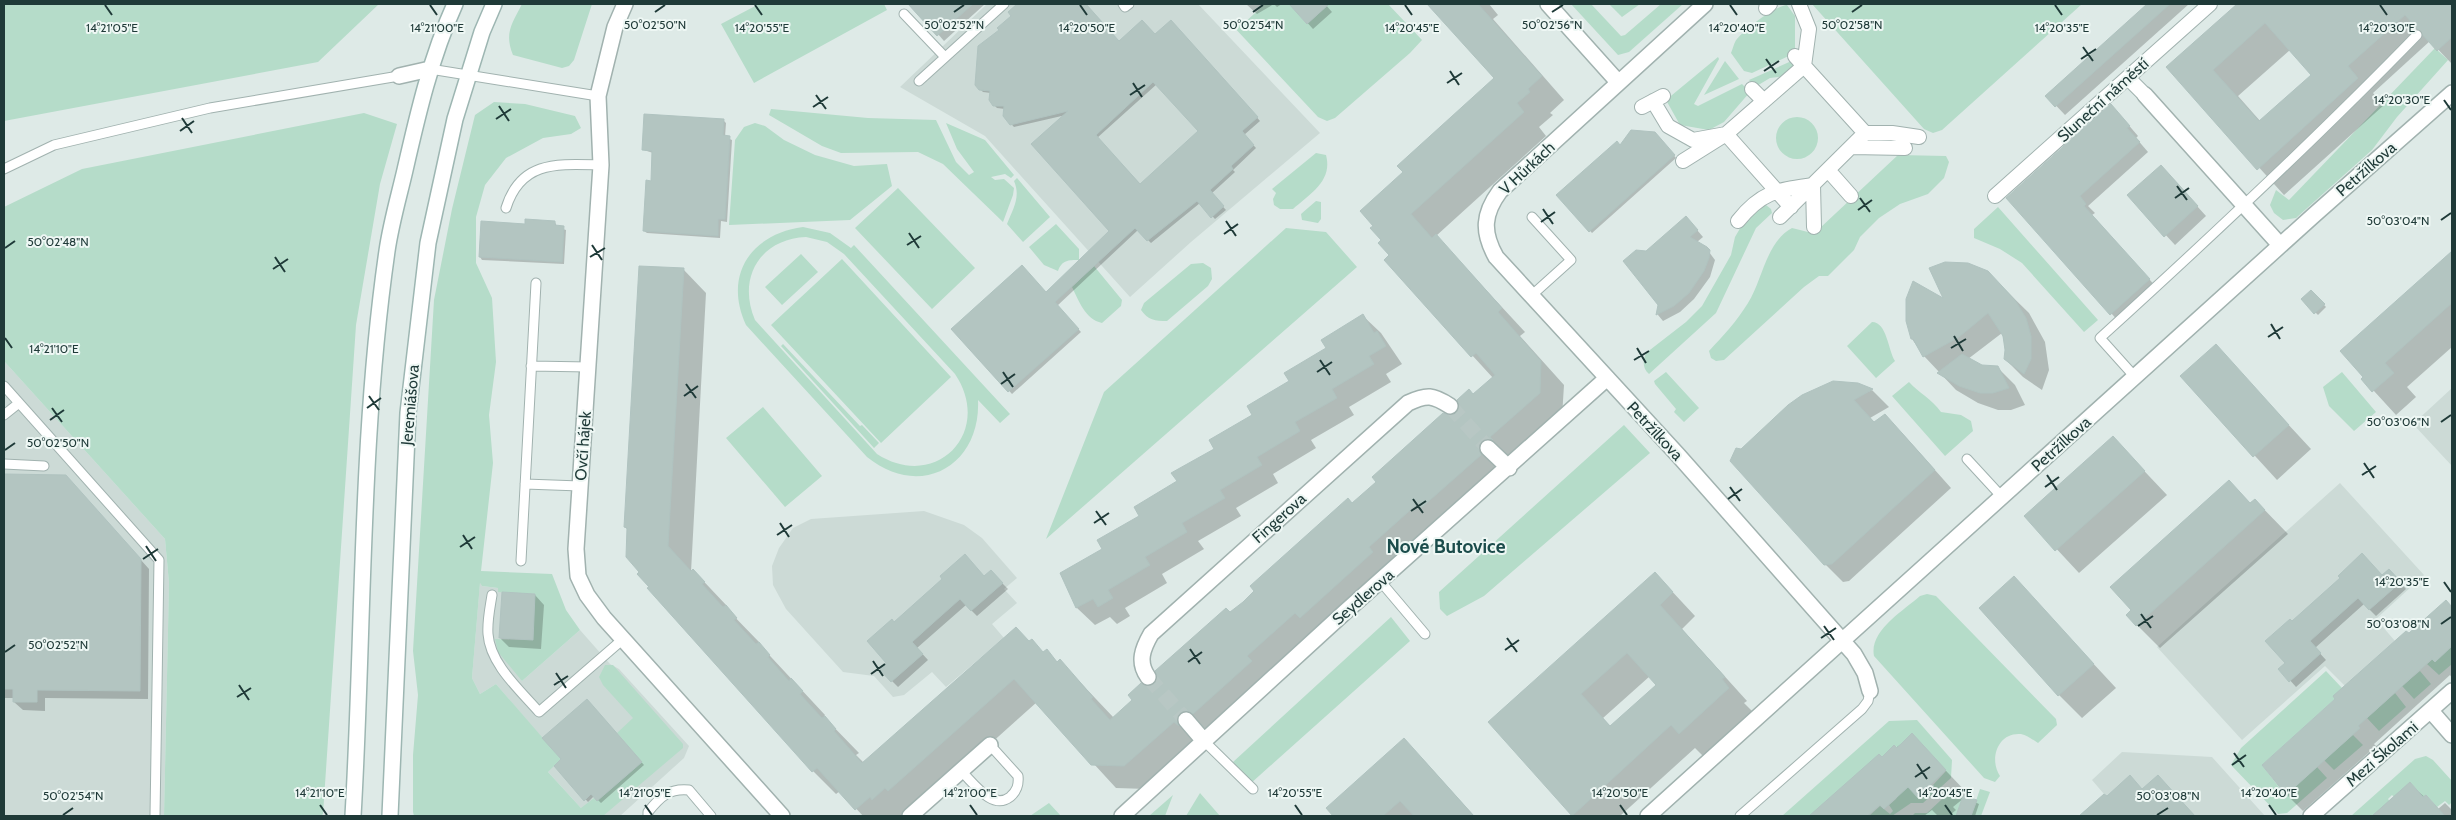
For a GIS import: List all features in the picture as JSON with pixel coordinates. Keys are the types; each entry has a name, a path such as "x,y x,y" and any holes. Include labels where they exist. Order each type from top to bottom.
{"street":[{"path":"353,816 360,622 371,414 388,248 414,130 430,69 455,4"},
{"name":"Jeremiášova","path":"390,816 408,413 428,243 455,119 482,32 494,4"},
{"name":"Ovčí hájek","path":"625,4 615,27 598,96 600,165 589,367 576,549 578,576 587,595 622,640 782,816"},
{"path":"1548,4 1618,82"},
{"name":"V Hůrkách","path":"1606,379 1496,257 1486,232 1487,213 1500,191 1705,4"},
{"path":"1683,161 1726,134 1764,101 1800,61 1809,29 1799,4"},
{"name":"Sluneční náměstí","path":"1996,196 2210,4"},
{"path":"1800,61 1865,133"},
{"path":"399,76 430,69"},
{"path":"2128,78 2280,245"},
{"path":"1752,88 1764,101"},
{"name":"Petržílkova","path":"1648,816 2280,245 2452,93"},
{"path":"1652,101 1668,126 1693,140 1726,134"},
{"path":"1780,217 1865,133 1892,133 1918,137"},
{"path":"1726,134 1791,207"},
{"path":"1852,147 1905,148"},
{"path":"1828,170 1851,196"},
{"path":"1738,221 1752,204 1776,191 1813,185"},
{"path":"1813,185 1814,227"},
{"name":"Petržílkova","path":"1606,379 1678,455 1842,641 1865,673 1870,691"},
{"name":"Seydlerova","path":"1122,816 1606,379"},
{"name":"Fingerova","path":"1148,677 1141,662 1144,648 1151,634 1408,403 1421,396 1436,397 1450,406"},
{"path":"1488,448 1509,468"},
{"name":"Mezi Školami","path":"2311,816 2452,691"},
{"path":"2431,711 2452,735"},
{"path":"1186,720 1204,741"},
{"path":"910,816 990,745"}],"lane":[{"path":"919,81 1004,4"},
{"path":"1123,4 1125,7 1129,4"},
{"path":"904,14 945,58"},
{"path":"2135,377 2100,338 2244,207 2335,119 2417,35"},
{"path":"430,69 598,96"},
{"path":"4,169 19,160 64,143 210,108 399,76"},
{"path":"506,208 518,184 537,170 561,164 600,165"},
{"path":"1531,296 1571,260 1532,217"},
{"path":"521,562 536,283"},
{"path":"531,366 589,367"},
{"path":"4,386 159,560 156,816"},
{"path":"4,415 19,403"},
{"path":"1967,459 2002,498"},
{"path":"4,464 44,466"},
{"path":"525,484 580,486"},
{"path":"1381,582 1425,634"},
{"path":"492,595 488,624 491,650 497,662 539,712 622,640"},
{"name":"Petržílkova","path":"1740,816 1862,709 1868,701 1870,691"},
{"path":"1204,741 1253,790"},
{"path":"960,770 989,798 996,802 1012,795 1018,789 1018,776 990,745"},
{"path":"648,816 648,812 657,800 676,789 688,790 711,816"}],"shaded area":[{"path":"987,4 1198,4 1320,133 1191,242 1130,297 985,136 900,87"},
{"path":"4,361 165,539 169,583 164,816 4,816"},
{"path":"2452,388 2452,466 2413,424"},
{"path":"2340,483 2424,575 2376,619 2395,641 2345,686 2325,666 2242,740 2157,647"},
{"path":"924,511 964,525 982,538 1017,578 1004,589 1017,603 992,624 1004,638 946,687 932,672 904,695 893,697 874,676 843,672 786,609 773,585 772,566 779,548 793,528 811,519"},
{"path":"480,582 482,586 498,588 498,591 535,594 533,640 499,638 522,681 580,630 610,664 619,669 689,746 684,758 620,816 590,816 548,772 560,759 496,684 480,694 472,678"},
{"path":"2122,752 2212,757 2265,816 2079,816 2104,794 2092,780"}],"green space":[{"path":"4,4 379,4 318,62 4,121"},
{"path":"522,4 592,4 574,60 569,66 562,68 513,55 509,34 512,23"},
{"path":"759,4 884,4 887,10 754,83 721,24"},
{"path":"1265,4 1300,4 1294,9 1307,24 1327,6 1326,4 1388,4 1422,40 1410,53 1335,118 1327,121 1318,117 1231,24 1243,24"},
{"path":"1571,4 1591,4 1621,36 1625,35 1661,4 1683,4 1629,52 1618,55"},
{"path":"1609,4 1640,4 1622,17"},
{"path":"1812,4 2082,4 1942,130 1933,133 1924,129"},
{"path":"1787,5 1795,16 1795,53 1752,73 1744,71 1731,53 1736,40 1761,18 1775,9"},
{"path":"2435,48 2448,60 2397,117 2372,150 2296,218 2283,220 2274,213 2270,205 2276,190 2289,200"},
{"path":"1718,57 1719,59 1694,104 1698,106 1742,84 1750,92 1724,122 1709,130 1680,125 1666,100"},
{"path":"1796,59 1797,67 1785,76 1770,78 1755,87 1749,80"},
{"path":"1725,61 1739,79 1704,95"},
{"path":"494,102 525,104 575,116 581,128 571,134 543,138 506,158 485,185 476,217 476,263 492,298 496,362 489,415 493,463 481,571 552,574 566,610 580,630 522,681 498,652 495,639 532,640 535,594 498,592 498,588 482,586 480,583 472,678 480,694 496,684 561,759 548,772 581,808 594,798 597,801 642,762 617,733 633,718 603,685 599,677 605,665 613,665 683,744 683,748 603,816 414,816 413,812 413,755 418,695 413,651 434,300 452,209 475,115"},
{"path":"771,109 868,118 936,120 956,162 969,175 974,172 957,149 946,123 985,140 1014,175 1011,178 1005,174 991,177 995,180 1004,179 1014,188 1003,222 943,164 918,152 841,153 822,146 769,115"},
{"path":"364,113 397,124 380,184 356,325 323,814 321,816 164,816 169,583 165,539 4,361 4,207 82,169"},
{"path":"1801,117 1809,120 1815,126 1818,138 1815,150 1809,156 1793,159 1785,156 1779,150 1776,134 1779,126 1785,120"},
{"path":"755,123 765,126 784,140 815,155 854,166 887,164 892,186 850,220 729,225 735,140 744,127"},
{"path":"1316,153 1326,155 1327,164 1323,180 1313,192 1293,209 1280,209 1274,205 1273,199 1276,193 1272,189"},
{"path":"1898,155 1946,156 1949,162 1944,178 1928,194 1900,204 1879,218 1860,237 1854,250 1828,276 1819,276 1804,287 1724,360 1716,361 1711,358 1709,351 1735,322 1748,303 1776,242 1783,234 1792,228 1808,232 1820,228"},
{"path":"1017,178 1050,217 1023,242 1007,224 1015,203 1017,192 1014,181"},
{"path":"898,188 975,268 932,309 855,228"},
{"path":"1316,201 1321,202 1321,219 1318,223 1302,220 1301,214"},
{"path":"1766,205 1771,209 1772,213 1756,228 1716,313 1649,374 1644,364 1646,353 1686,322 1702,306 1731,255 1735,237 1742,225 1755,211"},
{"path":"1998,207 2098,320 2084,332 2022,263 2000,249 1974,238 1974,229"},
{"path":"1056,224 1079,249 1079,260 1066,261 1058,271 1044,265 1029,247"},
{"path":"803,227 830,233 851,248 854,245 1010,414 1000,423 978,400 976,423 969,443 958,458 944,469 926,475 907,476 887,470 867,457 746,325 740,307 738,290 740,274 746,260 756,248 769,238 785,231","holes":["806,237 827,242 844,254 955,374 965,396 968,416 963,435 953,450 938,461 920,466 899,464 877,454 755,320 750,304 751,276 756,264 765,253 776,245 790,239"]},
{"path":"1286,228 1326,232 1357,267 1046,539 1104,392"},
{"path":"801,254 818,272 782,305 765,287"},
{"path":"842,259 951,377 881,443 771,325"},
{"path":"1203,263 1211,268 1212,279 1208,286 1167,321 1159,321 1146,316 1141,310 1144,303 1191,264"},
{"path":"1094,266 1122,300 1121,306 1102,323 1087,314 1072,287"},
{"path":"1872,322 1877,323 1884,331 1895,361 1876,378 1847,346"},
{"path":"783,344 860,426 862,425 879,443 874,448 781,346"},
{"path":"1666,372 1699,408 1684,422 1674,412 1676,409 1655,384 1654,381"},
{"path":"2342,372 2376,412 2354,431 2329,406 2323,387"},
{"path":"1909,382 1934,403 1941,412 1961,415 1971,421 1973,431 1945,456 1892,396"},
{"path":"763,407 822,476 785,507 726,438"},
{"path":"1624,425 1650,453 1484,596 1447,616 1440,609 1439,592"},
{"path":"1927,594 1936,596 2056,719 2057,725 2038,743 2028,736 2021,734 2006,737 2001,742 1995,755 1995,762 2000,776 1995,782 1984,778 1874,656 1874,647 1882,630 1920,596"},
{"path":"1391,617 1410,641 1250,784 1233,762"},
{"path":"2452,646 2452,664 2439,675 2427,664 2433,659 2435,662"},
{"path":"2326,671 2342,688 2335,699 2262,765 2285,795 2317,767 2327,778 2287,813 2278,814 2231,765 2241,748"},
{"path":"2420,671 2431,684 2414,699 2402,686"},
{"path":"2395,693 2406,707 2379,731 2367,718"},
{"path":"1917,720 1952,760 1951,778 1923,803 1911,803 1892,816 1869,816 1880,806 1890,814 1893,811 1889,805 1896,799 1905,783 1920,799 1946,771 1895,746 1882,757 1879,755 1810,816 1782,816 1889,721"},
{"path":"2353,735 2363,745 2334,770 2324,760"},
{"path":"2426,756 2433,760 2452,781 2452,802 2449,805 2445,801 2437,807 2426,795 2423,797 2410,782 2396,799 2392,795 2388,799 2391,803 2372,816 2351,816 2415,759"},
{"path":"1954,788 1960,788 1963,796 1957,814 1964,816 1912,816 1915,813 1927,813"},
{"path":"1980,789 1990,792 1981,816 1971,816"},
{"path":"1200,793 1220,816 1186,816"},
{"path":"1173,795 1165,816 1149,816"},
{"path":"1049,803 1061,816 1030,816"}],"building":[{"path":"908,4 973,4 937,36"},
{"path":"1017,4 1086,4 1119,41 1142,20 1155,34 1171,20 1258,117 1242,131 1254,145 1231,166 1233,169 1210,190 1224,206 1211,218 1197,201 1147,241 1135,228 1055,302 1079,329 1008,392 951,329 1022,265 1046,292 1109,231 1031,144 1068,111 1010,125 1003,116 1004,106 993,106 989,100 990,91 979,90 975,85 978,46 999,30 997,28 1011,16 1008,12","holes":["1153,82 1198,131 1140,184 1096,135"]},
{"path":"1289,4 1329,4 1307,24"},
{"path":"1427,4 1478,4 1542,76 1528,89 1530,92 1517,103 1524,112 1411,214 1432,238 1436,234 1502,308 1498,312 1541,361 1540,393 1490,437 1493,440 1486,439 1482,441 1479,446 1481,455 1421,508 1417,504 1369,547 1373,552 1300,618 1295,613 1247,656 1252,661 1193,714 1185,711 1180,713 1177,717 1179,726 1174,722 1124,766 1091,765 1014,679 888,791 885,788 872,800 870,797 855,810 817,768 812,772 647,588 649,587 637,574 639,572 626,557 627,528 624,527 639,266 684,268 668,546 691,571 693,569 705,582 702,584 723,607 726,605 737,618 734,620 756,644 759,642 770,655 768,657 789,681 791,678 803,691 800,694 822,718 825,716 836,729 834,731 862,763 1016,627 1029,641 1032,639 1043,652 1047,649 1057,662 1060,659 1110,720 1132,700 1128,695 1141,683 1148,686 1153,685 1157,677 1155,671 1226,608 1230,612 1243,602 1254,591 1250,586 1348,498 1352,503 1376,482 1372,477 1443,413 1455,414 1459,407 1457,400 1469,389 1473,394 1495,375 1476,353 1471,357 1384,260 1389,255 1378,243 1381,240 1370,228 1373,226 1360,211 1403,172 1397,166 1494,78"},
{"path":"2147,4 2170,4 2055,107 2045,96"},
{"path":"2237,4 2452,4 2452,37 2437,51 2405,15 2348,66 2358,78 2257,170 2166,67","holes":["2265,23 2311,75 2259,121 2213,70"]},
{"path":"2111,104 2130,126 2127,128 2140,142 2080,196 2086,204 2084,206 2150,279 2110,315 2006,198"},
{"path":"644,114 724,119 723,135 730,136 725,219 718,219 718,236 643,231 646,180 651,181 652,151 642,150"},
{"path":"1631,130 1655,132 1675,155 1589,232 1556,195 1617,141 1620,145"},
{"path":"2161,165 2198,206 2164,237 2127,195"},
{"path":"1686,216 1698,230 1690,237 1710,250 1709,258 1704,271 1689,293 1674,306 1656,315 1658,305 1623,261 1636,250 1646,251"},
{"path":"525,219 555,221 555,225 564,226 562,262 479,257 481,221 525,224"},
{"path":"2452,251 2452,303 2385,363 2394,373 2372,392 2361,379 2363,377 2340,351"},
{"path":"1945,262 1968,263 1988,271 2015,300 2026,318 2031,336 2031,359 2024,374 2004,359 2003,336 1988,313 1959,337 1923,357 1913,339 1911,339 1906,321 1906,299 1913,281 1943,298 1929,268"},
{"path":"2311,290 2325,304 2314,314 2301,299"},
{"path":"1363,314 1374,333 1377,331 1386,346 1369,356 1374,364 1332,389 1337,398 1295,422 1300,431 1257,457 1262,465 1220,490 1225,498 1182,523 1187,532 1145,557 1150,565 1108,590 1113,598 1098,607 1093,599 1076,608 1060,573 1102,549 1097,540 1139,516 1134,507 1177,481 1171,473 1214,449 1209,440 1252,415 1247,406 1289,381 1284,373 1326,348 1321,340"},
{"path":"2216,344 2289,425 2253,457 2180,376"},
{"path":"1962,354 1982,365 1998,366 2009,388 1993,393 1980,393 1959,386 1937,373"},
{"path":"1833,381 1858,383 1873,389 1854,400 1874,422 1885,414 1935,470 1832,564 1824,565 1730,461 1736,448 1741,449 1788,405 1802,395"},
{"path":"2113,436 2145,471 2055,551 2024,516"},
{"path":"4,474 66,475 141,559 140,691 37,690 37,702 13,702 13,689 4,689"},
{"path":"2229,480 2250,503 2255,499 2265,510 2136,626 2126,615 2131,610 2110,587"},
{"path":"2362,553 2382,575 2389,569 2401,582 2369,610 2358,598 2310,641 2321,653 2289,682 2278,669 2285,663 2265,641 2290,619 2292,621 2340,578 2338,576"},
{"path":"965,554 984,576 991,570 1003,583 971,611 960,599 912,642 923,654 891,682 880,670 886,663 867,641 892,619 894,622 942,579 940,576"},
{"path":"1655,572 1673,592 1660,605 1725,677 1722,679 1729,688 1679,734 1671,725 1572,816 1488,722","holes":["1627,653 1656,685 1610,726 1581,694"]},
{"path":"2014,576 2094,664 2058,696 1979,608"},
{"path":"502,592 535,594 533,640 499,638"},
{"path":"2446,600 2452,607 2452,646 2435,662 2432,659 2286,795 2262,765 2335,699 2333,696 2406,631 2409,633"},
{"path":"587,699 642,762 597,801 591,794 584,801 554,766 561,759 542,738"},
{"path":"1912,733 1946,770 1930,785 1934,786 1919,799 1908,787 1884,809 1880,805 1867,816 1809,816 1879,754 1882,757 1894,745 1897,748"},
{"path":"1404,738 1474,816 1414,816 1400,801 1383,816 1333,816 1326,808"},
{"path":"2130,775 2142,789 2158,775 2195,816 2079,816 2104,794 2107,796"},
{"path":"2410,782 2423,797 2426,795 2445,816 2372,816"},
{"path":"1963,796 1977,800 1971,816 1956,816"}],"tunnel":[{"path":"1450,406 1488,448"},
{"path":"1148,677 1186,720"}],"district":[{"name":"Nové Butovice","path":"1446,546"}]}
